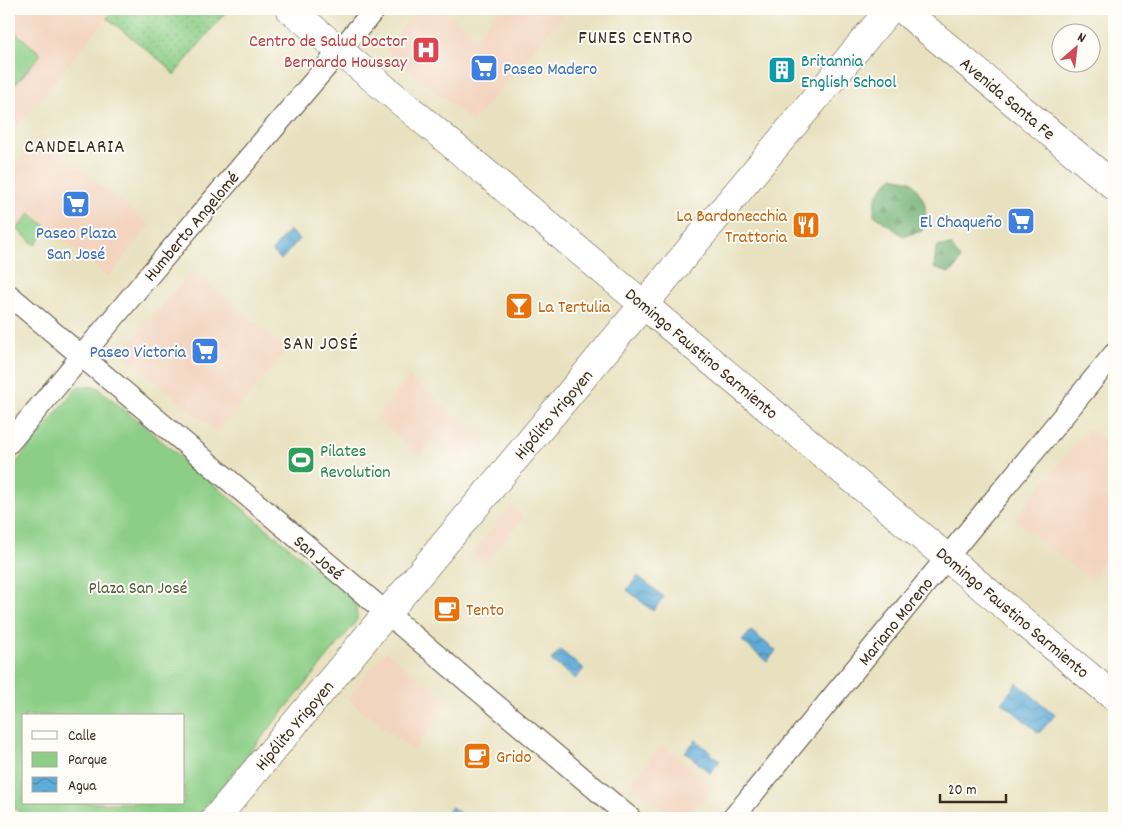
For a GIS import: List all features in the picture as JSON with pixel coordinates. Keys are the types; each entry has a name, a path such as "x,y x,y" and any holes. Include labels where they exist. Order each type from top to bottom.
{"main road":[{"name":"Domingo Faustino Sarmiento","path":"290,9 1114,697"},
{"name":"Hipólito Yrigoyen","path":"216,818 890,9"},
{"name":"Avenida Santa Fe","path":"902,9 1114,186"}],"street":[{"name":"Humberto Angelomé","path":"9,444 375,9"},
{"name":"San José","path":"9,295 630,818"},
{"name":"Mariano Moreno","path":"733,818 1114,354"}],"shaded area":[{"path":"9,9 115,9 9,135"},
{"name":"Paseo Madero","path":"418,9 444,9 477,36 500,9 568,9 473,122 384,49"},
{"name":"Paseo Plaza San José","path":"40,135 150,226 108,277 30,213 9,239 9,173"},
{"name":"Paseo Victoria","path":"192,270 287,350 217,433 122,353"},
{"path":"409,377 487,441 465,467 433,440 420,455 375,418"},
{"path":"1089,428 1114,449 1114,550 1090,580 1014,519"},
{"path":"511,506 524,517 485,564 472,553"},
{"path":"386,651 451,703 413,751 347,699"},
{"path":"662,744 713,787 688,818 674,818 631,782"}],"green space":[{"path":"115,9 228,9 174,75 167,66 107,18"},
{"path":"9,27 41,54 9,92"},
{"path":"893,177 911,181 923,199 926,209 922,231 903,236 874,215 878,193"},
{"path":"30,213 49,229 35,245 17,229"},
{"path":"951,245 960,259 956,268 949,273 934,268 936,247"},
{"name":"Plaza San José","path":"78,386 97,387 356,603 357,619 196,818 26,818 9,803 9,472"}],"water":[{"path":"289,230 299,239 281,260 272,251"},
{"path":"638,576 664,597 653,611 627,590"},
{"path":"751,631 776,651 767,662 742,641"},
{"path":"560,650 584,669 575,679 551,660"},
{"path":"1017,683 1055,715 1039,733 1002,702"},
{"path":"696,740 720,761 710,773 685,752"},
{"path":"452,807 466,818 443,818"}],"place":[{"name":"Centro de Salud Doctor Bernardo Houssay","path":"426,50"},
{"name":"Paseo Madero","path":"484,68"},
{"name":"Britannia English School","path":"782,70"},
{"name":"Paseo Plaza San José","path":"76,204"},
{"name":"El Chaqueño","path":"1021,221"},
{"name":"La Bardonecchia Trattoria","path":"806,225"},
{"name":"La Tertulia","path":"519,306"},
{"name":"Paseo Victoria","path":"205,351"},
{"name":"Pilates Revolution","path":"301,460"},
{"name":"Tento","path":"447,609"},
{"name":"Grido","path":"477,756"}],"district":[{"name":"FUNES CENTRO","path":"636,36"},
{"name":"CANDELARIA","path":"75,145"},
{"name":"SAN JOSÉ","path":"321,342"}]}
